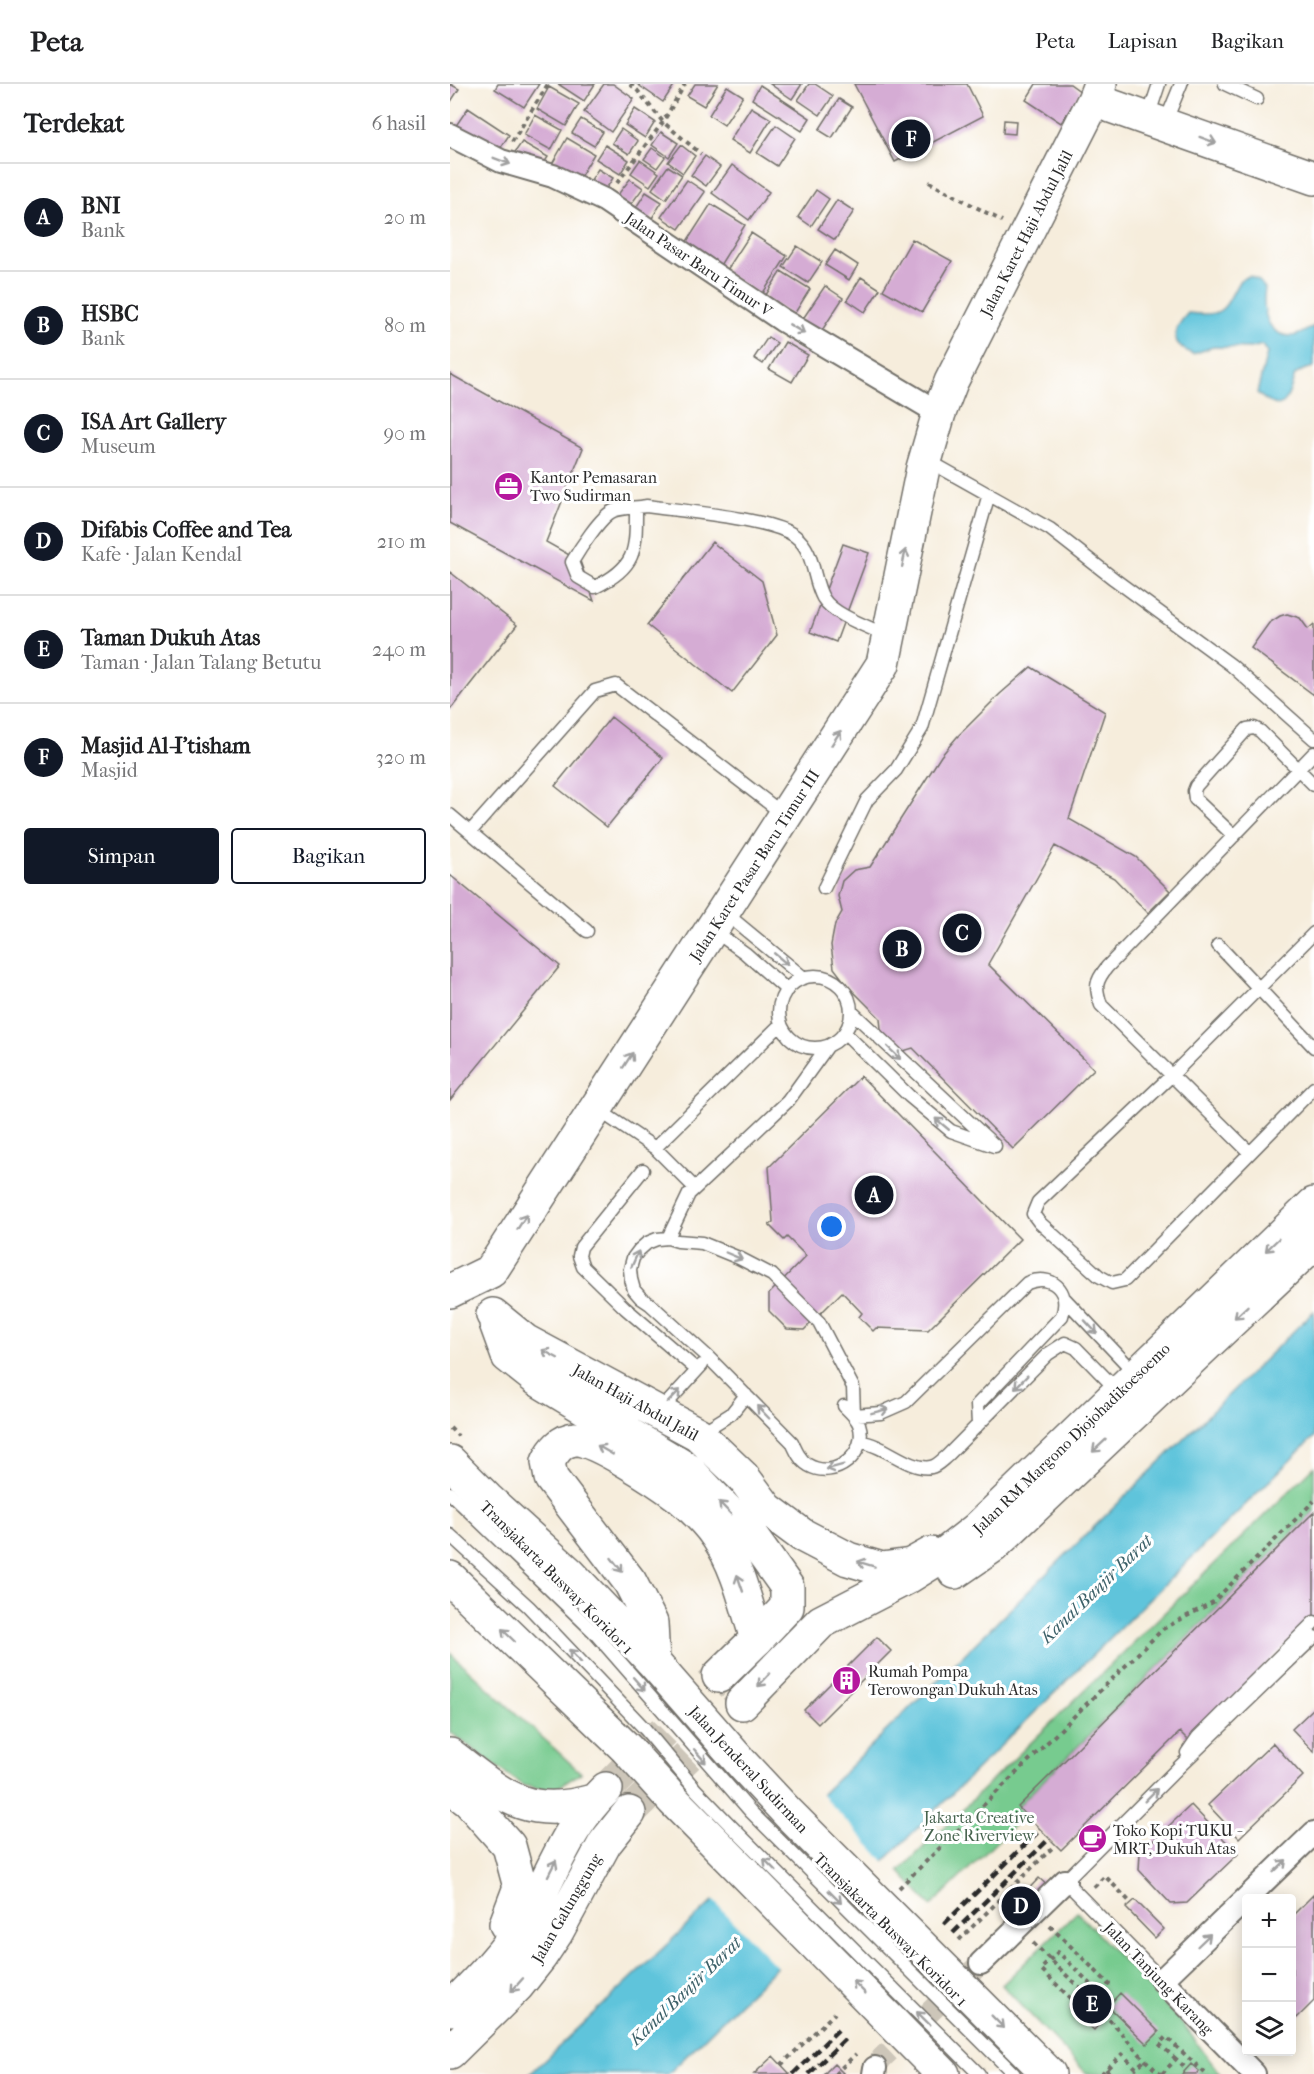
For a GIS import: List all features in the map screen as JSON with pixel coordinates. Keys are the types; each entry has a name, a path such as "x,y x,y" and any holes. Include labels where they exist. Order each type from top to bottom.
{"main road":[{"path":"1095,90 1156,121 1314,178"},
{"name":"Jalan Karet Haji Abdul Jalil","path":"951,382 1026,234 1095,90"},
{"name":"Jalan Karet Pasar Baru Timur III","path":"491,1271 883,664 925,459 951,382"},
{"name":"Jalan RM Margono Djojohadikoesoemo","path":"794,1648 938,1583 993,1546 1024,1518 1314,1204"},
{"name":"Jalan RM Margono Djojohadikoesoemo","path":"794,1648 821,1622 908,1577 945,1554 1314,1243"},
{"path":"450,1291 491,1271"},
{"name":"Jalan Haji Abdul Jalil","path":"491,1271 493,1315 508,1356 537,1379 688,1470 750,1535 787,1587 787,1607 757,1639"},
{"name":"Jalan Haji Abdul Jalil","path":"493,1315 525,1341 698,1434 743,1478 767,1509 802,1535 848,1558 882,1569 912,1565 977,1529 1024,1518"},
{"path":"653,1662 651,1623 630,1582 551,1478 548,1462 557,1447 567,1441 581,1439 594,1443 677,1495 695,1510 717,1535 732,1563 757,1639 719,1676"},
{"name":"Jalan Jenderal Sudirman","path":"450,1462 487,1499 570,1574 653,1662 729,1750 788,1813 1049,2074"},
{"path":"450,1578 626,1748 698,1825 943,2074"},
{"path":"742,1703 794,1648"},
{"name":"Jalan Galunggung","path":"450,1755 485,1782 518,1803 558,1808 599,1795 572,1828 528,1916 509,1946 489,1971 450,2009"},
{"name":"Jalan Galunggung","path":"450,1787 469,1801 509,1846 520,1887 489,1971"},
{"name":"Jalan Galunggung","path":"450,2052 517,1986 540,1957 556,1933 605,1843 629,1813"}],"street":[{"name":"Jalan Pasar Baru Timur V","path":"450,135 501,161 553,176 604,200 782,320 939,412"},
{"path":"1162,1980 1314,1833"},
{"path":"981,1963 1065,1881"},
{"name":"Jalan Tanjung Karang","path":"1162,1980 1254,2074"}],"lane":[{"path":"1156,121 1159,84"},
{"path":"1156,121 1181,84"},
{"path":"1225,84 1257,99"},
{"path":"925,459 1050,528 1113,579 1231,665 1314,739"},
{"path":"824,888 867,800 896,770 922,728 988,494"},
{"path":"636,508 636,544 628,563 616,577 595,586 578,577 572,562 585,539 613,511 646,506 767,524 795,536 808,551 824,599 840,614 889,636"},
{"path":"470,832 596,691 616,685 786,816"},
{"path":"1234,836 1195,799 1194,791 1247,729 1254,728 1260,731 1314,785"},
{"path":"1250,1153 1101,1005 1096,991 1098,978 1314,753"},
{"path":"450,815 587,931"},
{"path":"717,920 804,978"},
{"path":"717,920 746,953 787,990"},
{"path":"1314,933 1172,1076 1038,1202 1033,1214 1099,1276 1112,1283 1125,1280 1314,1088"},
{"path":"1218,945 1314,1047"},
{"path":"815,976 836,983 850,1000 852,1012 845,1033 827,1047 816,1049 794,1042 786,1034 779,1013 787,990 794,982 815,976"},
{"path":"845,1033 909,1096 951,1131 995,1146 852,1012"},
{"path":"655,1148 781,1024"},
{"path":"668,1238 689,1194 788,1101 827,1047"},
{"path":"596,1109 655,1148 695,1188"},
{"path":"643,1170 581,1247 579,1256 583,1267 625,1308 697,1370"},
{"path":"668,1238 702,1243 739,1258 772,1275 819,1322 853,1388 849,1411 859,1424 861,1442 848,1463 828,1470 817,1469 808,1464 800,1457 792,1442 708,1358 634,1290 630,1269 633,1258 647,1243 668,1238"},
{"path":"849,1411 881,1413 906,1402 1027,1283 1036,1279 1046,1280 1061,1291 1137,1393"},
{"path":"978,1425 977,1405 1057,1323 1065,1308 1065,1299"},
{"path":"861,1442 873,1443 918,1467 933,1467 947,1456 1048,1354 1065,1343 1076,1348 1137,1393"},
{"path":"658,1413 708,1358"},
{"path":"698,1434 731,1414 746,1395"},
{"name":"Transjakarta Busway Koridor 1","path":"450,1493 594,1632 751,1812 1014,2074"},
{"path":"450,1535 529,1607 645,1729 696,1790 979,2074"},
{"path":"1179,1767 1198,1737 1314,1622"},
{"path":"1065,1881 1314,1637"},
{"name":"Jalan Tanjung Karang","path":"1065,1881 1162,1980"},
{"path":"1218,2038 1236,2074"}],"path":[{"path":"501,161 548,84"},
{"path":"630,84 663,122 701,154"},
{"path":"604,200 663,122 685,84"},
{"path":"929,182 1026,234"},
{"path":"897,1890 1163,1629 1213,1602 1314,1501"},
{"path":"959,1940 1055,1845"},
{"path":"1091,1890 1106,1876 1131,1903"},
{"path":"1031,1941 1093,2001 1145,2060 1161,2074 1176,2059"},
{"path":"1067,1942 1109,1984 1100,1993 1058,1952 1041,1969 1074,2002"},
{"path":"781,2065 835,2013"},
{"path":"1187,2069 1159,2044 1166,2037 1206,2074"},
{"path":"835,2074 859,2051"},
{"path":"1101,2074 1122,2054 1136,2068 1145,2060"},
{"path":"1106,2069 1110,2074"}],"green space":[{"name":"Jakarta Creative Zone Riverview","path":"1314,1467 1314,1512 1018,1806 1025,1814 931,1906 899,1871"},
{"path":"450,1653 581,1773 551,1792 522,1785 450,1732"},
{"path":"1077,1912 1183,2024 1220,2074 1087,2074 1002,1985"}],"water":[{"path":"1249,276 1258,280 1265,288 1264,304 1267,320 1276,331 1283,335 1295,336 1314,326 1314,367 1295,375 1287,398 1279,405 1266,400 1257,393 1267,353 1262,345 1251,348 1213,347 1193,354 1180,346 1177,341 1176,331 1188,313 1210,314 1222,309 1240,280"},
{"name":"Kanal Banjir Barat","path":"1314,1311 1314,1437 668,2074 530,2074 713,1901"}],"pier":[{"path":"819,1792 885,1862 779,1969 711,1898"}],"building":[{"path":"450,84 459,89 450,103"},
{"path":"498,84 539,84 524,107 495,89"},
{"path":"558,84 595,84 584,101"},
{"path":"604,84 613,84 634,99 611,132 584,112"},
{"path":"637,84 675,84 663,102"},
{"path":"695,84 718,84 704,106 687,96"},
{"path":"770,84 802,84 792,99"},
{"path":"809,84 815,84 833,96 820,115 798,100"},
{"path":"854,84 967,84 983,116 895,162"},
{"path":"1036,84 1070,84 1081,92 1061,123 1026,100"},
{"path":"760,85 810,118 802,131 752,99"},
{"path":"727,86 743,96 724,125 709,115"},
{"path":"549,87 579,104 566,126 537,109"},
{"path":"839,99 852,107 832,138 819,130"},
{"path":"751,107 771,119 750,153 730,140"},
{"path":"468,108 509,135 496,155 455,127"},
{"path":"635,109 655,122 645,138 625,125"},
{"path":"535,115 562,130 551,150 524,135"},
{"path":"581,119 603,132 594,146 572,133"},
{"path":"1004,120 1016,121 1015,134 1003,133"},
{"path":"776,125 795,138 777,166 757,153"},
{"path":"621,129 638,141 629,154 612,143"},
{"path":"661,132 678,143 669,157 652,145"},
{"path":"567,138 594,154 577,182 551,166"},
{"path":"522,142 548,157 539,171 513,155"},
{"path":"605,145 629,160 620,174 596,159"},
{"path":"681,145 695,156 683,173 668,162"},
{"path":"652,148 665,157 657,168 644,159"},
{"path":"705,156 720,167 706,186 691,175"},
{"path":"640,160 659,173 650,186 631,173"},
{"path":"732,165 769,192 749,220 712,193"},
{"path":"668,166 682,175 666,199 652,189"},
{"path":"598,169 613,178 604,192 589,183"},
{"path":"630,179 643,188 629,207 616,197"},
{"path":"687,180 705,192 679,229 661,217"},
{"path":"816,190 829,199 811,226 798,217"},
{"path":"646,192 662,202 649,223 633,212"},
{"path":"837,200 854,211 835,240 818,229"},
{"path":"711,204 745,225 719,267 684,246"},
{"path":"751,233 787,256 761,296 725,273"},
{"path":"912,239 952,261 922,312 883,290"},
{"path":"797,246 822,262 808,283 783,267"},
{"path":"835,250 858,265 849,280 825,265"},
{"path":"781,271 810,289 793,316 764,298"},
{"path":"861,277 880,289 865,312 847,300"},
{"path":"825,286 843,298 819,335 800,323"},
{"path":"768,337 777,343 763,364 754,358"},
{"path":"785,342 808,355 792,382 769,369"},
{"name":"Kantor Pemasaran Two Sudirman","path":"450,374 583,448 546,542 580,561 594,601 450,523"},
{"path":"712,542 762,581 777,635 732,693 647,625"},
{"path":"843,544 869,553 836,642 810,632"},
{"path":"450,572 517,625 450,710"},
{"path":"1287,614 1300,618 1308,629 1314,624 1314,695 1251,648 1269,623"},
{"path":"1031,667 1105,712 1069,819 1136,857 1170,891 1148,913 1114,878 1055,846 988,964 1094,1069 1013,1149 913,1048 900,1052 889,1044 881,1029 880,1018 847,985 834,968 831,945 835,924 842,912 838,896 842,881 854,870 870,867 941,756 1000,694"},
{"path":"611,717 663,758 607,827 555,786"},
{"path":"450,875 560,966 450,1100"},
{"path":"861,1076 1020,1239 928,1330 876,1328 873,1331 859,1317 862,1313 842,1292 804,1330 787,1329 769,1311 769,1294 806,1256 787,1237 784,1240 769,1225 773,1222 769,1167"},
{"path":"1314,1512 1314,1617 1189,1741 1180,1732 1061,1850 1018,1807"},
{"name":"Rumah Pompa Terowongan Dukuh Atas","path":"877,1637 891,1651 818,1724 804,1710"},
{"path":"1314,1708 1314,1752 1292,1729"},
{"path":"1273,1743 1303,1776 1239,1838 1208,1805"},
{"path":"1191,1805 1238,1854 1187,1903 1171,1904 1139,1870 1140,1853"},
{"path":"1039,1878 1048,1886 1021,1915 1013,1905"},
{"path":"1314,1894 1314,2001 1297,2018 1296,2017 1296,1912"},
{"path":"1135,1900 1164,1929 1155,1938 1126,1908"},
{"path":"1120,1993 1159,2032 1147,2044 1108,2006"},
{"path":"1078,1998 1103,2020 1094,2030 1069,2008"},
{"path":"773,2056 790,2074 754,2074"},
{"path":"834,2064 844,2074 824,2074"},
{"path":"1191,2064 1199,2071 1196,2074 1182,2074"}],"tunnel":[{"path":"606,1789 719,1676"},
{"path":"629,1813 742,1703"},
{"path":"875,2068 882,2058 981,1963"}],"railway":[{"path":"944,1924 1040,1830"},
{"path":"953,1933 1049,1839"},
{"path":"793,2074 838,2030"},
{"path":"809,2074 846,2038"}],"place":[{"name":"Masjid Al-I'tisham","path":"911,139"},
{"name":"Kantor Pemasaran Two Sudirman","path":"509,486"},
{"name":"ISA Art Gallery","path":"962,933"},
{"name":"HSBC","path":"902,949"},
{"name":"BNI","path":"874,1195"},
{"name":"Rumah Pompa Terowongan Dukuh Atas","path":"847,1680"},
{"name":"Toko Kopi TUKU - MRT, Dukuh Atas","path":"1092,1839"},
{"name":"Difabis Coffee and Tea","path":"1021,1906"},
{"name":"Taman Dukuh Atas","path":"1092,2004"}]}
